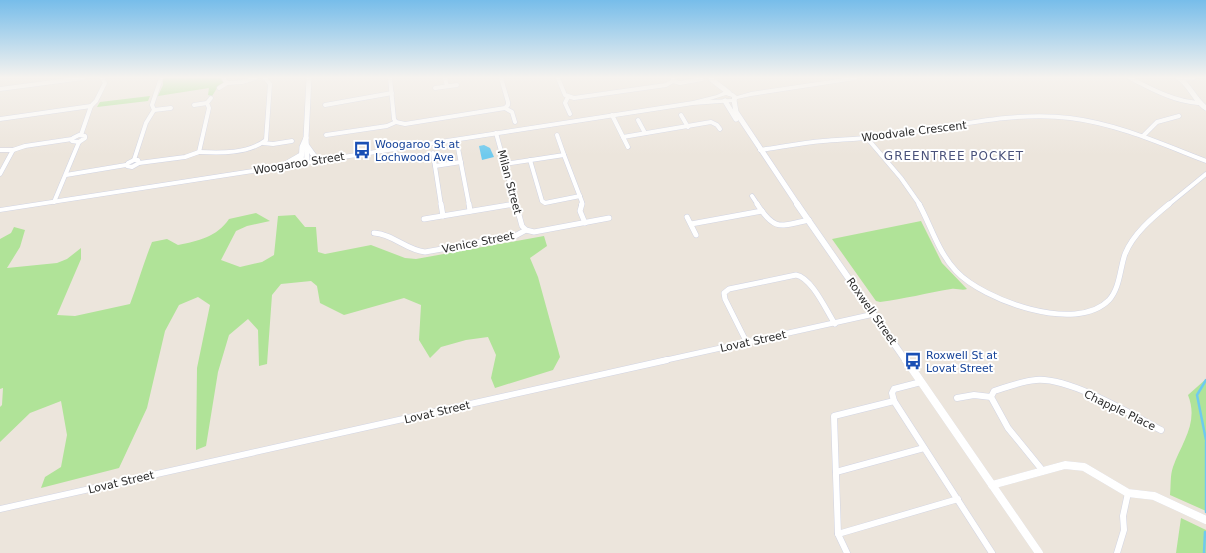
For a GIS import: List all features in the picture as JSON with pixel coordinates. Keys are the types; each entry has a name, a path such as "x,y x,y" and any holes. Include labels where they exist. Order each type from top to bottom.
{"main road":[{"name":"Woogaroo Street","path":"0,210 688,104"}],"street":[{"path":"0,119 91,106 93,104"},
{"path":"152,104 154,110"},
{"path":"194,105 202,104"},
{"path":"199,152 209,108 208,104"},
{"path":"263,144 266,140 269,104"},
{"path":"308,104 306,138 308,146 315,157 320,160"},
{"path":"326,105 331,104"},
{"path":"393,104 396,122"},
{"path":"505,108 508,104"},
{"path":"565,104 570,114"},
{"name":"Roxwell Street","path":"726,104 734,117 746,128"},
{"name":"Roxwell Street","path":"734,104 736,112 760,150 1039,553"},
{"path":"0,150 13,150 25,146 72,140 81,135 86,126 86,120 91,113 91,106"},
{"path":"134,160 146,122 154,110 171,108"},
{"path":"326,135 387,126 396,122 405,124 505,108 512,112 515,122"},
{"path":"612,115 628,147"},
{"path":"680,115 688,127"},
{"name":"Woodvale Crescent","path":"760,150 812,142 867,138 1017,117 1038,116 1089,121 1143,136 1206,161"},
{"path":"1143,136 1156,122 1179,116"},
{"path":"638,120 645,133"},
{"path":"623,137 688,127 706,120 715,123 720,129"},
{"name":"Milan Street","path":"496,133 522,226 526,230"},
{"path":"72,140 73,142 79,142 85,138 85,136 81,135"},
{"path":"557,135 582,202 580,211 585,223"},
{"path":"304,163 301,156 302,147 306,138"},
{"path":"867,138 912,195 945,257 972,285 1017,306 1064,314 1090,310 1101,306 1109,300 1115,292 1124,256 1135,236 1144,226 1206,174"},
{"path":"126,165 128,167 132,167 139,163 185,157 199,152 213,153 254,147 263,144 292,141"},
{"path":"54,202 79,142"},
{"path":"304,163 308,146"},
{"path":"458,148 470,211"},
{"path":"0,174 13,150"},
{"path":"433,153 443,216"},
{"path":"505,164 564,155"},
{"path":"282,166 301,156"},
{"path":"66,175 126,165 134,160 138,160 139,163"},
{"path":"530,160 542,201 545,203 580,196"},
{"path":"435,166 461,162"},
{"path":"752,196 769,222 776,226 809,220"},
{"path":"424,219 516,204"},
{"path":"691,224 762,211"},
{"path":"687,217 696,235"},
{"name":"Venice Street","path":"374,233 384,234 413,250 425,252 515,236 526,230 534,232 609,218"},
{"path":"747,343 725,299 724,293 729,289 796,275 801,276 808,281 835,324"},
{"name":"Lovat Street","path":"0,509 835,324 874,314"},
{"name":"Chapple Place","path":"991,397 994,391 1035,380 1059,382 1113,404 1161,430"},
{"path":"921,382 894,389 892,393 894,401 992,553"},
{"path":"957,398 974,395 991,397 1015,438 1043,471"},
{"path":"847,553 838,534 834,416 894,401"},
{"path":"836,472 924,448"},
{"path":"992,485 1065,465 1074,465 1084,467 1128,492 1154,496 1206,520"},
{"path":"1117,553 1124,530 1123,516 1128,492"},
{"path":"838,534 958,500"}],"green space":[{"path":"99,104 124,104 97,107"},
{"path":"256,213 270,221 247,226 236,231 221,260 240,267 262,262 274,255 278,216 295,215 305,227 316,227 318,252 325,254 371,245 405,258 416,259 544,236 547,246 530,258 538,277 560,357 553,370 495,388 491,378 496,355 488,337 466,340 441,347 430,358 419,340 421,305 404,298 344,315 320,303 317,286 311,281 281,284 272,295 267,364 259,366 258,330 248,319 229,335 218,372 206,446 196,450 197,368 210,305 198,297 179,305 165,331 147,408 119,468 41,488 45,477 61,467 67,435 61,401 30,413 0,442 0,407 2,405 3,388 0,389 0,239 11,233 14,227 25,230 20,247 7,268 57,263 67,259 81,248 81,259 57,315 75,316 130,304 152,242 167,239 178,245 193,242 213,234 229,219"},
{"path":"921,221 942,263 967,289 951,289 889,301 876,301 832,239"},
{"path":"1206,379 1206,511 1170,495 1172,470 1185,441 1192,415 1188,395"},
{"path":"1181,518 1206,530 1206,553 1176,553"}],"water":[{"path":"484,145 490,148 494,157 482,160 479,146"}],"waterway":[{"path":"1206,380 1197,395 1206,440"},
{"path":"1206,442 1206,512"},
{"path":"1204,553 1205,532"}],"place":[{"name":"Woogaroo St at Lochwood Ave","path":"362,150"},
{"name":"Roxwell St at Lovat Street","path":"913,361"}],"district":[{"name":"GREENTREE POCKET","path":"954,156"}]}
